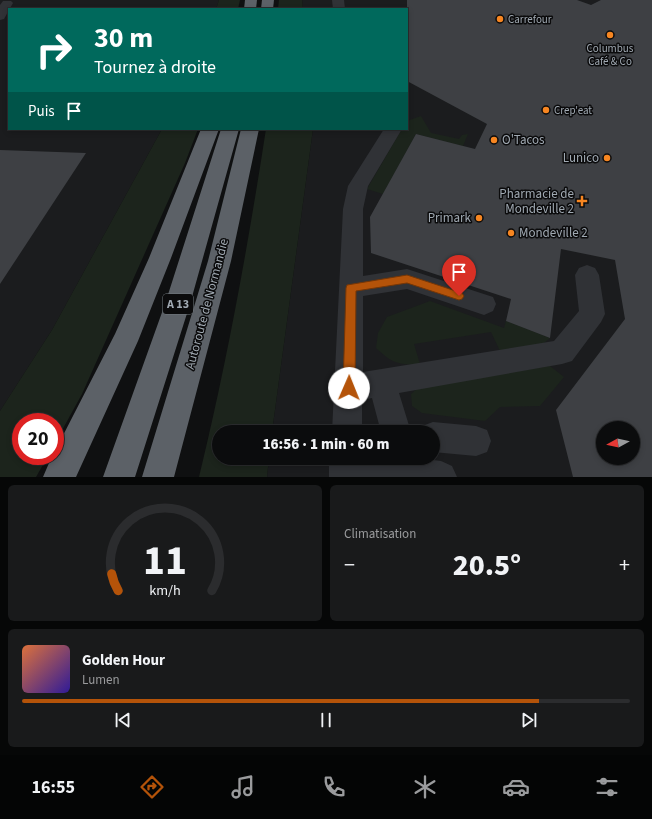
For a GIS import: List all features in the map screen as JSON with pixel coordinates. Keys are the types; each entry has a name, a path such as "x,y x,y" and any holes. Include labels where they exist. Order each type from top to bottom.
{"highway":[{"path":"59,477 126,341 210,130"},
{"name":"A 13","path":"119,477 173,320 230,130"},
{"name":"Autoroute de Normandie","path":"158,477 202,326 231,213 250,130"}],"lane":[{"path":"0,16 7,3"},
{"path":"350,417 353,209 358,186 392,130"},
{"path":"350,417 382,382 562,352 592,314 587,274"},
{"path":"351,288 407,279 484,304"},
{"path":"382,382 394,425"},
{"path":"440,438 476,441"},
{"path":"345,477 346,465"},
{"path":"376,468 441,477"}],"shaded area":[{"path":"0,0 219,0 216,8 8,8 8,130 161,130 52,330 0,411"},
{"path":"219,0 240,0 238,8 216,8"},
{"path":"279,0 302,0 303,8 278,8"},
{"name":"Mondeville 2","path":"302,0 652,0 652,477 267,477 268,465 440,465 440,425 273,425 313,130 408,130 408,8 303,8"},
{"path":"421,116 431,133 459,139 462,135 468,134 463,146 416,134 383,194 367,189 401,130 408,130 408,121"},
{"path":"161,130 198,130 185,163 82,394 64,427 64,413 12,413 12,465 43,465 36,477 0,477 0,411 52,330"},
{"path":"266,130 313,130 273,425 212,425 212,465 268,465 267,477 199,477 219,391 236,304"},
{"path":"430,301 504,328 506,321 550,338 538,348 501,353 491,332 414,344 420,364 400,364 386,357 376,348 378,333 387,317"},
{"path":"550,366 564,377 540,406 500,407 485,421 422,413 412,406 411,394 419,387"}],"building":[{"name":"Mondeville 2","path":"407,0 577,0 591,5 601,0 652,0 652,477 573,477 556,410 625,319 615,260 561,249 550,338 506,321 511,299 371,253 370,217 416,134 475,149 487,124 408,82"},
{"path":"0,150 86,153 0,284"}],"place":[{"name":"Carrefour","path":"500,19"},
{"name":"Columbus Café & Co","path":"610,35"},
{"name":"Crep'eat","path":"546,110"},
{"name":"O'Tacos","path":"494,140"},
{"name":"Lunico","path":"607,158"},
{"name":"Pharmacie de Mondeville 2","path":"582,201"},
{"name":"Primark","path":"479,218"},
{"name":"Mondeville 2","path":"511,233"}],"route":[{"path":"349,388 351,288 407,279 459,296"}]}
